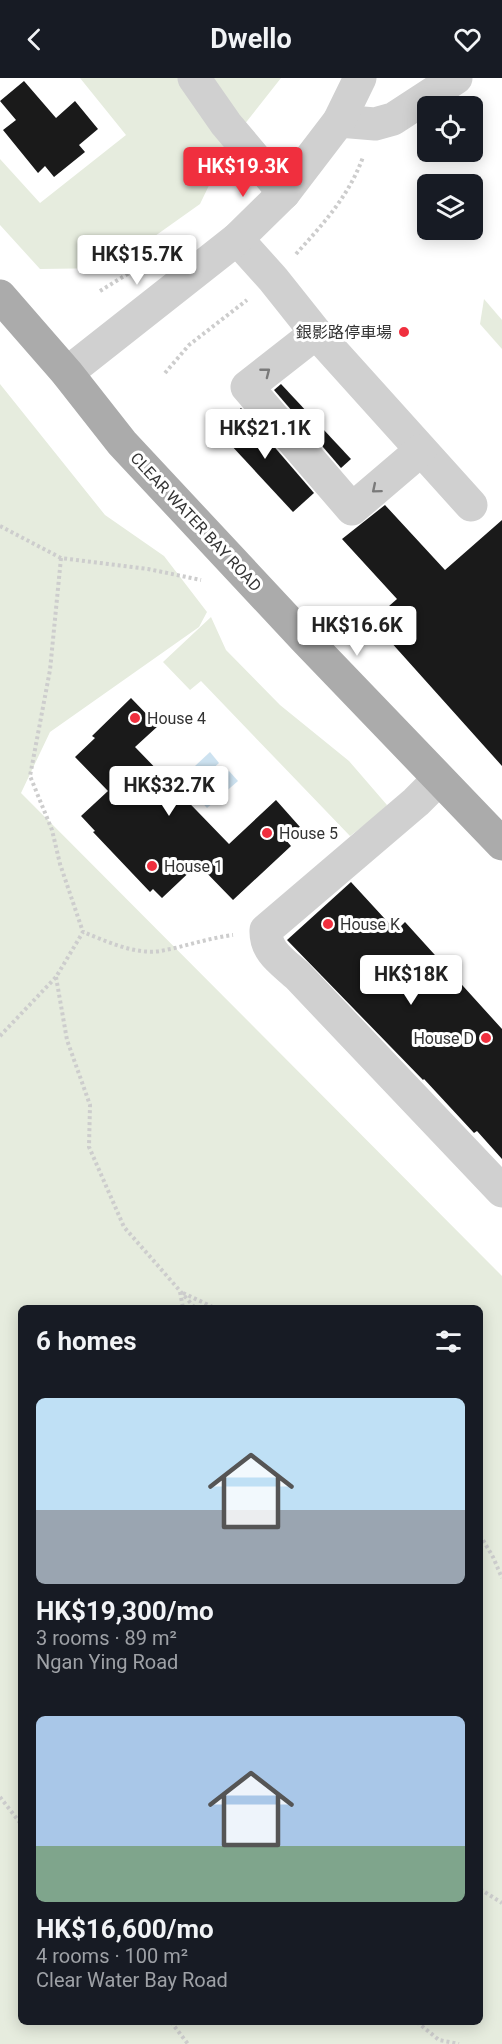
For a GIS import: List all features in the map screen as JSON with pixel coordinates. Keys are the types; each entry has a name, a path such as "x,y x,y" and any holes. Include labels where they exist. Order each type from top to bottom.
{"main road":[{"name":"CLEAR WATER BAY ROAD","path":"0,296 67,373 122,442 502,844"}],"street":[{"path":"194,78 226,124 284,193"},
{"path":"67,373 237,239 284,193 339,121 360,78"},
{"path":"339,121 375,124 393,120 456,78"},
{"path":"237,239 273,279 316,333 471,505"},
{"path":"316,333 247,387 352,509 420,451"},
{"path":"439,779 416,802 266,930 265,941 271,952 298,976 502,1191"}],"path":[{"path":"165,373 189,345 273,279 332,215 357,174 375,124"},
{"path":"100,291 151,259"},
{"path":"0,526 62,558 148,569 201,580"},
{"path":"0,1036 56,977 83,932 60,864 52,830 30,776 50,670 62,558"},
{"path":"83,932 124,947 158,952 210,938 266,930"},
{"path":"56,977 67,1040 90,1105 89,1147 124,1227 192,1305"},
{"path":"180,1292 182,1305"},
{"path":"180,1292 208,1305"},
{"path":"483,1540 494,1557 502,1578"},
{"path":"0,1797 18,1820"},
{"path":"483,1891 502,1903"},
{"path":"173,2025 188,2044"},
{"path":"421,2025 439,2040 459,2044"}],"shaded area":[{"path":"80,78 281,78 229,144 200,204 110,268 40,269 0,225 0,159 40,203 126,135"},
{"path":"484,299 502,320 502,349 480,324"},
{"path":"0,384 105,515 164,556 207,612 199,627 50,732 21,793 502,1276 502,2044 0,2044"},
{"path":"211,617 226,650 280,705 349,761 387,805 383,811 350,836 201,681 190,690 163,662"}],"water":[{"path":"210,752 219,763 189,790 180,780"},
{"path":"229,771 238,781 207,808 198,798"}],"building":[{"path":"24,81 56,118 75,101 98,129 79,145 85,152 54,177 45,166 38,173 3,130 16,120 0,101"},
{"path":"281,384 351,459 341,468 274,390"},
{"path":"241,408 314,493 293,512 217,430"},
{"path":"385,505 445,570 502,520 502,766 372,621 397,599 342,539"},
{"path":"131,698 158,726 135,747 229,844 276,800 300,827 286,840 291,846 233,900 198,864 162,898 153,889 150,892 93,832 95,831 81,816 108,791 75,757 95,738 92,736"},
{"path":"351,882 396,931 405,922 502,1029 502,1159 287,940"}],"place":[{"name":"銀影路停車場","path":"404,332"},
{"name":"House 4","path":"135,718"},
{"name":"House 5","path":"267,833"},
{"name":"House 1","path":"152,866"},
{"name":"House K","path":"328,924"},
{"name":"House D","path":"486,1038"}]}
